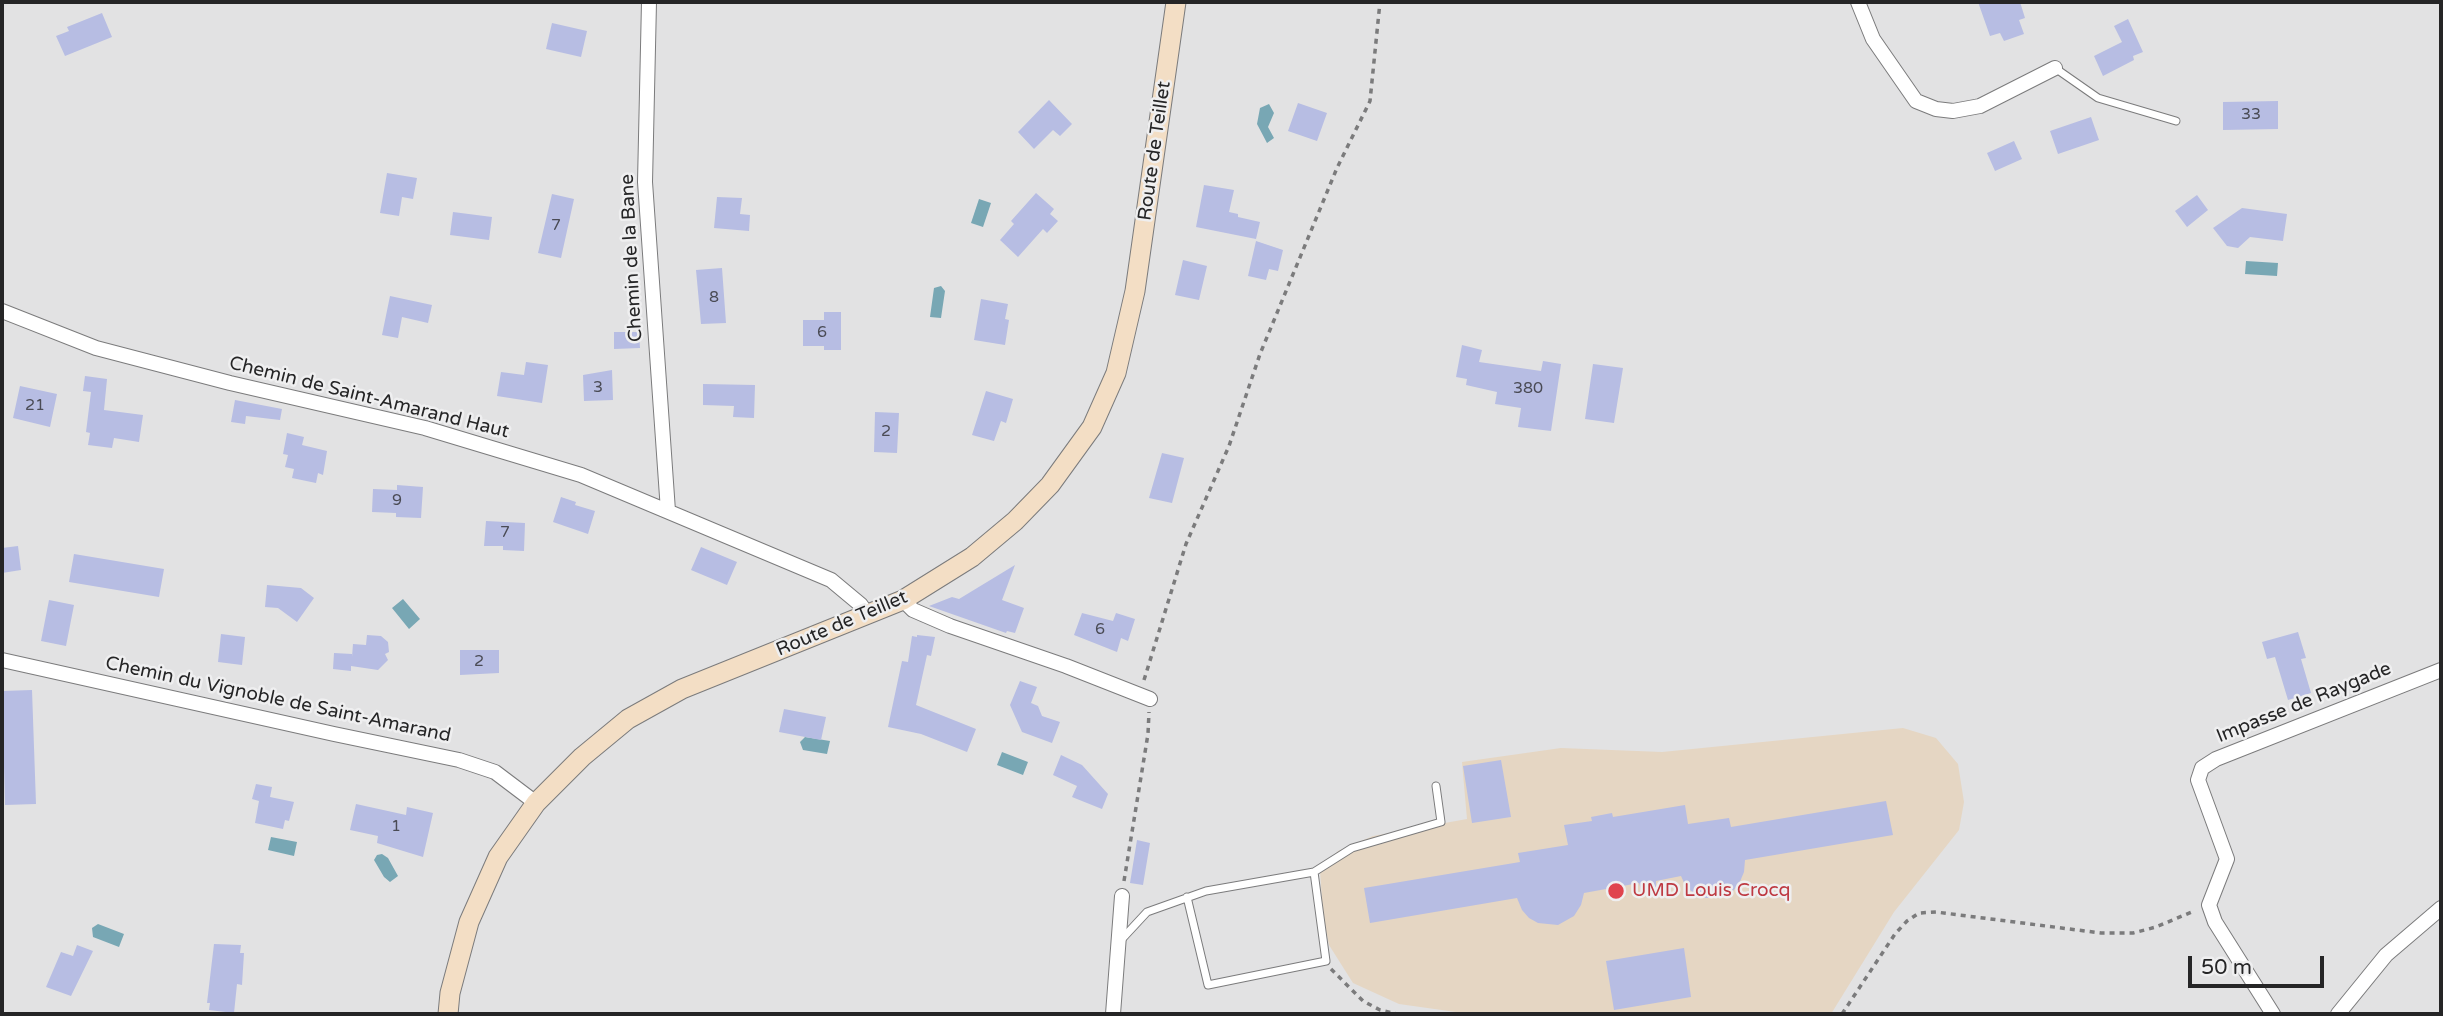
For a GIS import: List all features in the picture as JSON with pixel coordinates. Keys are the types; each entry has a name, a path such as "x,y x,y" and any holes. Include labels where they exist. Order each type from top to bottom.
{"main road":[{"name":"Route de Teillet","path":"448,1014 450,993 469,922 498,857 536,803 582,757 639,713 682,689 903,600 972,557 1015,521 1050,485 1093,427 1116,373 1135,291 1176,2"}],"street":[{"name":"Chemin de la Bane","path":"649,2 645,183 668,511"},
{"path":"1858,2 1873,39 1916,101 1936,109 1953,111 1980,106 2055,68"},
{"name":"Chemin de Saint-Amarand Haut","path":"2,311 96,348 230,383 425,428 581,475 831,580 861,605 868,615"},
{"path":"903,600 913,610 950,626 1066,666 1145,697"},
{"name":"Chemin du Vignoble de Saint-Amarand","path":"2,660 459,760 495,772 536,803"},
{"name":"Impasse de Raygade","path":"2209,905 2228,859 2198,780 2202,768 2216,759 2441,670"},
{"path":"1113,1014 1122,896"},
{"path":"2209,905 2216,922 2273,1014"},
{"path":"2338,1014 2386,955 2441,908"}],"lane":[{"path":"2055,68 2098,98 2176,121"},
{"path":"1118,943 1147,912 1187,897 1206,891 1314,872 1352,848 1441,822 1436,786"},
{"path":"1187,897 1208,985 1326,961 1314,872"}],"path":[{"path":"1122,896 1148,734 1145,697 1186,544 1229,446 1260,354 1337,167 1370,101 1380,2"},
{"path":"1842,1014 1895,934 1919,913 1936,912 2101,933 2133,933 2157,927 2209,905"},
{"path":"1326,961 1336,976 1363,1001 1380,1010 1397,1014"}],"shaded area":[{"name":"UMD Louis Crocq","path":"1903,728 1936,738 1958,764 1964,802 1959,830 1894,912 1831,1014 1470,1014 1399,1004 1353,983 1329,945 1323,916 1320,870 1338,851 1373,836 1467,819 1462,762 1561,748 1662,752"}],"water":[{"path":"1269,104 1274,113 1268,127 1274,138 1267,143 1257,124 1260,108"},
{"path":"979,199 991,203 983,227 971,223"},
{"path":"2246,261 2278,263 2277,276 2245,274"},
{"path":"941,286 945,291 941,318 930,317 934,288"},
{"path":"403,599 420,619 409,629 392,608"},
{"path":"805,737 830,741 827,754 803,750 800,742"},
{"path":"1002,752 1028,762 1023,775 997,765"},
{"path":"271,837 297,842 294,856 268,850"},
{"path":"382,854 388,858 398,876 390,882 374,860 377,855"},
{"path":"98,924 124,934 119,947 93,937 92,928"}],"building":[{"path":"1978,2 2020,2 2025,18 2019,20 2024,34 2004,41 2000,33 1990,36"},
{"path":"102,13 112,37 65,56 56,36 69,31 67,27"},
{"path":"2128,19 2143,52 2133,56 2134,60 2103,76 2094,56 2122,42 2114,26"},
{"path":"552,23 587,31 581,57 546,49"},
{"path":"1049,100 1072,124 1060,136 1053,130 1034,149 1018,132"},
{"path":"2278,101 2278,129 2223,130 2223,102"},
{"path":"1298,103 1327,113 1317,141 1288,131"},
{"path":"2091,117 2099,140 2058,154 2050,131"},
{"path":"2014,141 2022,159 1995,171 1987,153"},
{"path":"387,173 417,178 413,199 402,197 399,216 380,213"},
{"path":"1204,185 1234,190 1229,212 1260,222 1256,239 1196,227"},
{"path":"1036,193 1054,209 1050,214 1058,221 1047,233 1043,229 1018,257 1000,240 1014,224 1011,221"},
{"path":"552,194 574,199 561,258 538,253"},
{"path":"2197,195 2208,210 2187,227 2175,211"},
{"path":"717,197 742,198 740,214 750,215 749,231 714,228"},
{"path":"2242,208 2287,214 2283,241 2250,237 2238,248 2227,246 2213,228"},
{"path":"453,212 492,217 489,240 450,235"},
{"path":"1256,241 1283,250 1278,271 1269,269 1266,280 1248,276"},
{"path":"1183,260 1207,266 1199,300 1175,295"},
{"path":"722,268 726,323 701,324 696,270"},
{"path":"390,296 432,305 428,323 402,317 398,338 382,335"},
{"path":"981,299 1008,304 1005,319 1009,320 1005,345 974,340"},
{"path":"824,312 841,312 841,350 824,350 824,346 803,346 803,320 824,320"},
{"path":"614,332 639,332 640,348 614,349"},
{"path":"1462,345 1482,350 1479,362 1541,371 1543,361 1561,364 1551,431 1518,427 1521,408 1495,404 1497,392 1466,385 1467,379 1456,377"},
{"path":"526,362 548,365 542,403 497,396 501,372 524,375"},
{"path":"1593,364 1623,368 1614,423 1585,419"},
{"path":"612,370 613,400 584,401 583,375"},
{"path":"85,376 107,379 104,410 143,415 139,442 114,438 112,448 88,445 90,433 86,432 91,392 83,391"},
{"path":"703,384 755,385 754,418 733,417 734,406 703,405"},
{"path":"20,386 57,394 50,427 13,418"},
{"path":"986,391 1013,399 1006,423 1001,421 994,441 972,435"},
{"path":"235,400 282,409 280,420 246,416 245,424 231,422"},
{"path":"875,412 899,413 897,453 874,452"},
{"path":"287,433 304,437 302,445 327,451 323,475 318,473 316,483 292,478 294,469 285,467 288,455 283,454"},
{"path":"1162,453 1184,458 1172,503 1149,498"},
{"path":"397,485 423,487 421,518 372,512 373,489 397,490"},
{"path":"561,497 595,511 588,534 553,522"},
{"path":"486,521 525,523 524,551 503,550 503,546 484,546"},
{"path":"18,546 21,570 2,573 2,548"},
{"path":"701,547 737,562 727,585 691,570"},
{"path":"74,554 164,569 159,597 69,582"},
{"path":"1015,565 1002,600 1024,608 1015,633 1006,633 929,606 952,597 959,599"},
{"path":"267,585 301,588 314,598 297,622 278,608 265,607"},
{"path":"49,600 74,605 66,646 41,641"},
{"path":"1082,613 1113,621 1116,613 1135,619 1128,641 1121,638 1117,652 1074,635"},
{"path":"2298,632 2306,658 2301,659 2311,693 2288,700 2275,657 2267,659 2262,642"},
{"path":"221,634 245,637 242,665 218,662"},
{"path":"367,635 381,636 388,642 389,652 385,654 388,660 378,670 351,666 351,671 333,669 334,653 352,654 352,657 353,644 366,645"},
{"path":"912,636 935,637 931,656 927,655 916,705 976,729 967,752 921,734 888,727 902,661 908,662"},
{"path":"460,650 499,650 499,673 460,675"},
{"path":"1020,681 1037,687 1031,703 1038,706 1042,716 1060,722 1052,743 1022,732 1010,705"},
{"path":"32,690 36,804 5,805 2,691"},
{"path":"784,709 826,717 821,740 779,732"},
{"path":"1061,755 1082,765 1108,794 1102,809 1072,797 1077,786 1053,775"},
{"path":"1501,760 1511,817 1472,823 1463,766"},
{"path":"256,784 272,787 270,797 294,802 289,821 285,820 283,829 255,823 259,801 252,799"},
{"path":"1886,801 1893,835 1745,860 1739,884 1731,893 1718,898 1695,894 1686,887 1681,876 1656,881 1656,888 1641,890 1639,883 1584,893 1574,916 1558,925 1538,923 1529,918 1517,898 1370,923 1364,888 1520,862 1518,853 1568,845 1564,825 1592,821 1591,817 1612,813 1613,817 1685,805 1688,824 1729,818 1731,827"},
{"path":"356,804 406,815 407,807 433,813 423,857 377,843 378,836 350,830"},
{"path":"1137,840 1150,843 1143,885 1130,883"},
{"path":"214,944 241,945 240,953 244,953 242,985 237,984 234,1013 209,1010 210,1003 207,1003"},
{"path":"77,945 93,951 71,996 46,987 61,952 73,956"},
{"path":"1684,948 1691,997 1614,1010 1606,961"}],"place":[{"name":"UMD Louis Crocq","path":"1616,891"}]}
